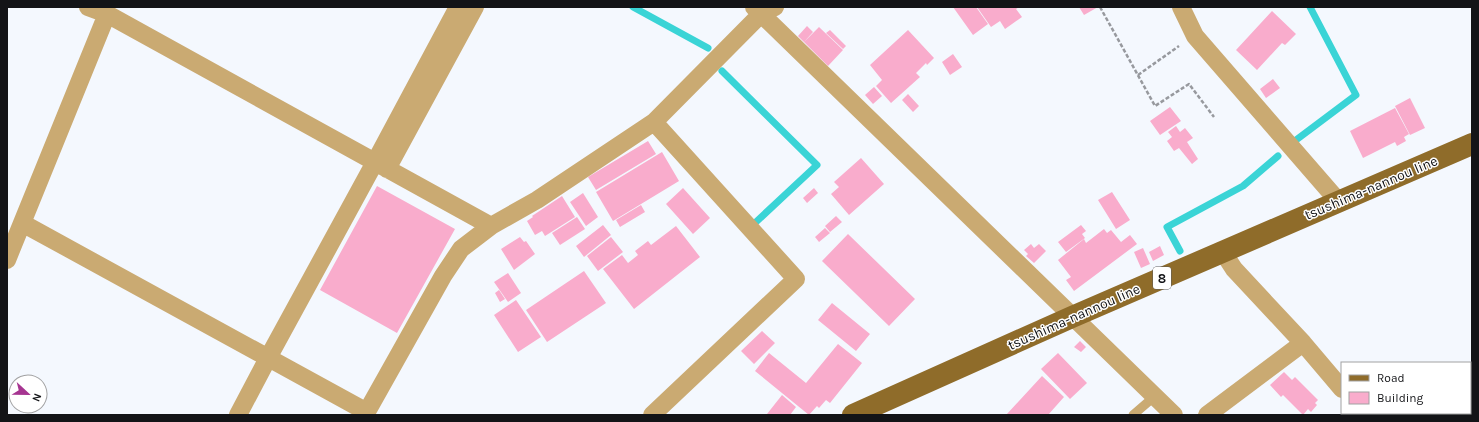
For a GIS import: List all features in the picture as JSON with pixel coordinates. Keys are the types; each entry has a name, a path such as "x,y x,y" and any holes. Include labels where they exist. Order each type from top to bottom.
{"main road":[{"name":"tsushima-nannou line","path":"853,415 1072,317 1472,144"}],"street":[{"path":"88,7 107,14 491,226"},
{"path":"381,166 458,7"},
{"path":"238,415 268,358 476,7"},
{"path":"1181,7 1195,36 1339,202"},
{"path":"22,223 268,358 371,412 443,276 461,249 491,226 537,200 654,122 763,9 1072,317 1174,415"},
{"path":"7,260 107,14"},
{"path":"652,415 796,279 654,122"},
{"path":"1223,252 1234,269 1341,388"},
{"path":"1207,415 1303,344"}],"lane":[{"path":"1133,415 1155,396"}],"path":[{"path":"1100,7 1155,106 1189,84 1214,116"},
{"path":"1138,75 1195,36"}],"building":[{"path":"953,7 976,7 988,24 973,35"},
{"path":"977,7 1019,7 1016,9 1022,17 1005,29 1000,21 991,27"},
{"path":"1079,7 1098,7 1084,15"},
{"path":"1272,11 1296,34 1285,45 1282,43 1257,70 1236,50"},
{"path":"807,26 813,32 804,42 798,36"},
{"path":"819,27 843,50 828,66 804,42"},
{"path":"830,30 846,46 843,49 826,33"},
{"path":"908,30 934,58 927,65 926,63 916,73 920,77 891,103 876,86 882,80 870,65"},
{"path":"953,54 962,67 950,75 942,62"},
{"path":"1273,79 1280,88 1266,98 1260,89"},
{"path":"874,87 882,96 873,104 865,95"},
{"path":"908,94 919,106 913,112 902,100"},
{"path":"1410,98 1425,128 1410,135 1395,106"},
{"path":"1170,107 1181,121 1160,135 1150,121"},
{"path":"1395,108 1409,134 1404,137 1406,141 1397,146 1395,142 1363,158 1350,131"},
{"path":"1176,126 1180,132 1185,128 1193,138 1187,142 1198,159 1192,164 1179,148 1174,151 1167,141 1172,137 1168,132"},
{"path":"648,141 656,154 596,190 588,177"},
{"path":"662,152 679,181 613,221 596,192"},
{"path":"861,158 884,184 849,215 831,194 839,187 834,182"},
{"path":"377,186 455,229 397,333 320,290"},
{"path":"683,188 710,218 693,234 666,204"},
{"path":"814,188 818,193 807,203 803,198"},
{"path":"1112,192 1130,220 1116,229 1098,200"},
{"path":"583,193 598,217 586,226 570,202"},
{"path":"562,196 575,217 545,236 542,231 535,235 527,221"},
{"path":"641,205 645,212 620,227 616,220"},
{"path":"836,216 842,222 830,232 825,226"},
{"path":"577,217 585,229 560,245 552,233"},
{"path":"603,225 611,235 584,257 576,246"},
{"path":"1081,225 1086,231 1082,234 1085,238 1066,252 1058,242"},
{"path":"676,226 700,257 634,309 603,269 622,255 628,263 638,255 635,251 648,241 651,245"},
{"path":"825,228 830,233 819,242 815,237"},
{"path":"1104,229 1107,233 1111,230 1121,242 1130,235 1137,244 1074,291 1066,280 1071,277 1058,260 1084,239 1086,243"},
{"path":"848,234 915,299 889,326 822,261"},
{"path":"520,237 524,242 526,241 535,254 514,270 501,249"},
{"path":"611,237 623,252 598,271 587,256"},
{"path":"1031,244 1034,248 1039,244 1046,251 1034,263 1026,256 1028,254 1024,250"},
{"path":"1160,246 1164,255 1153,261 1149,252"},
{"path":"1143,248 1150,264 1141,268 1134,252"},
{"path":"584,271 606,303 547,342 526,310"},
{"path":"508,273 521,293 508,302 494,282"},
{"path":"499,290 505,299 500,302 495,293"},
{"path":"516,300 541,337 518,352 494,315"},
{"path":"832,303 870,334 856,351 818,320"},
{"path":"762,331 775,343 754,364 741,351"},
{"path":"1080,341 1086,347 1081,352 1074,347"},
{"path":"838,344 862,363 830,403 826,400 819,408 817,406 809,415 755,371 769,353 806,383"},
{"path":"1058,353 1087,383 1070,399 1041,369"},
{"path":"1284,372 1292,380 1295,377 1318,400 1315,403 1317,405 1311,412 1308,409 1303,415 1283,395 1281,397 1270,385"},
{"path":"1042,376 1064,397 1048,415 1006,415"},
{"path":"1471,386 1472,415 1404,415 1471,414"},
{"path":"782,395 796,407 790,415 767,414"}],"waterway":[{"path":"633,7 708,48"},
{"path":"1296,140 1356,95 1310,7"},
{"path":"722,71 817,165 756,222"},
{"path":"1180,251 1167,227 1243,186 1278,156"}]}
